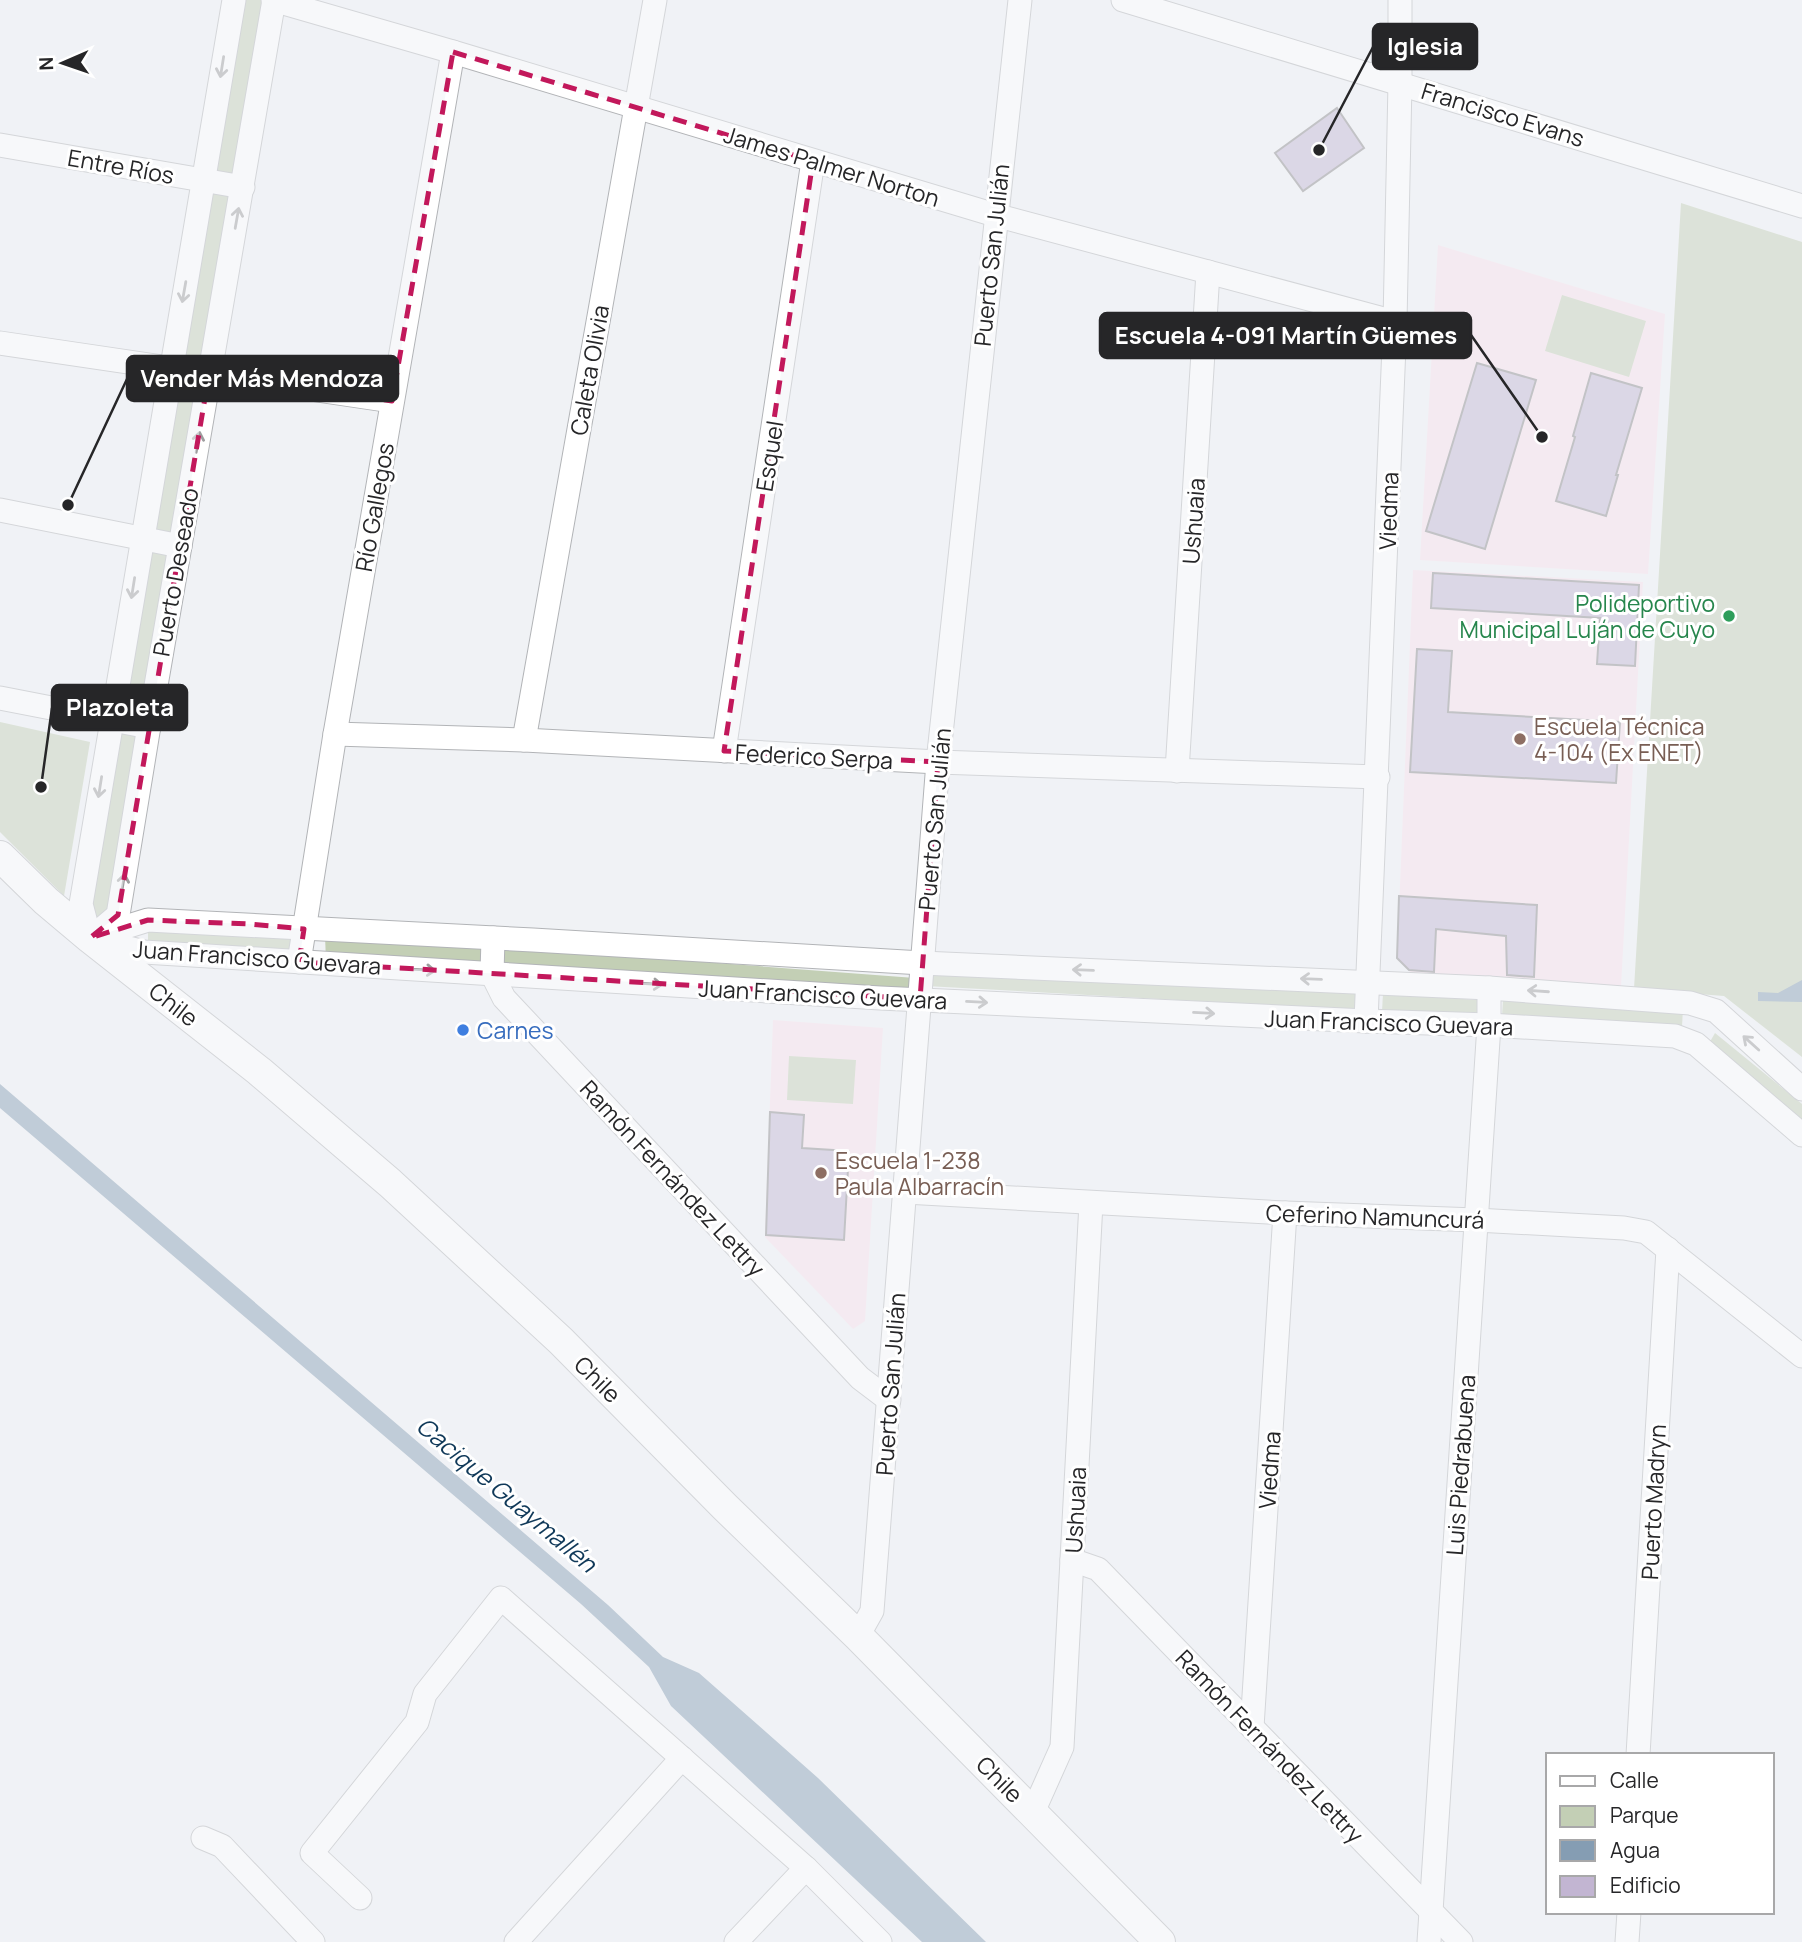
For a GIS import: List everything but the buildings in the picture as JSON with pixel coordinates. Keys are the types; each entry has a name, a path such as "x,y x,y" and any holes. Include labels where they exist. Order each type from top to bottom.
{"main road":[{"name":"Chile","path":"0,856 46,901 90,938 259,1070 390,1183 561,1341 725,1507 858,1636 1160,1942"}],"street":[{"name":"Puerto Deseado","path":"234,0 81,904 90,938 118,915 274,0"},
{"name":"James Palmer Norton","path":"274,0 995,215 1395,322"},
{"name":"Caleta Olivia","path":"524,740 655,0"},
{"name":"Puerto San Julián","path":"858,1636 872,1612 938,762 1020,0"},
{"name":"Francisco Evans","path":"1123,0 1802,206"},
{"name":"Viedma","path":"1366,1021 1395,322 1400,0"},
{"name":"Río Gallegos","path":"299,962 335,734 453,52"},
{"name":"Entre Ríos","path":"0,145 243,187"},
{"name":"Esquel","path":"724,751 813,162"},
{"name":"Ushuaia","path":"1177,771 1208,272"},
{"path":"0,343 392,401"},
{"path":"0,510 180,546"},
{"path":"0,698 149,727"},
{"name":"Federico Serpa","path":"335,734 524,740 938,762 1378,777"},
{"name":"Juan Francisco Guevara","path":"90,938 148,920 250,924 922,963 1489,988 1690,1003 1716,1012 1802,1089"},
{"name":"Juan Francisco Guevara","path":"90,938 144,952 492,974 920,999 1675,1036 1696,1044 1802,1135"},
{"path":"492,974 493,938"},
{"name":"Ramón Fernández Lettry","path":"492,974 504,998 860,1378 889,1400"},
{"name":"Luis Piedrabuena","path":"1429,1942 1489,1025 1489,988"},
{"path":"1696,1044 1716,1012"},
{"name":"Ceferino Namuncurá","path":"905,1192 1285,1213 1476,1220 1624,1228 1646,1232 1802,1356"},
{"name":"Ushuaia","path":"1033,1812 1062,1747 1091,1203"},
{"name":"Viedma","path":"1252,1727 1285,1213"},
{"name":"Puerto Madryn","path":"1638,1753 1668,1249"},
{"name":"Ramón Fernández Lettry","path":"1073,1560 1098,1569 1461,1942"},
{"path":"360,1898 312,1853 417,1722 425,1694 501,1598 806,1868 880,1942"},
{"path":"516,1942 682,1758"},
{"path":"203,1838 222,1846 313,1942"},
{"path":"736,1942 806,1868"},
{"path":"1627,1942 1629,1914"}],"highlighted area":[{"path":"453,52 813,161 724,751 938,762 920,999 299,962 304,929 249,924 148,920 90,938 118,915 209,374 392,401"}],"shaded area":[{"path":"1438,245 1665,314 1648,574 1420,560"},
{"name":"Escuela Técnica 4-104 (Ex ENET)","path":"1413,570 1643,582 1621,987 1411,973 1397,958"},
{"name":"Escuela 1-238 Paula Albarracín","path":"773,1020 883,1028 865,1321 853,1329 765,1237"}],"green space":[{"path":"234,0 274,0 118,915 90,938 81,904"},
{"name":"Polideportivo Municipal Luján de Cuyo","path":"1681,203 1802,242 1802,1057 1724,996 1634,989"},
{"path":"1562,295 1646,321 1629,377 1545,351"},
{"path":"0,722 90,742 64,896 0,832"},
{"path":"148,928 302,934 301,955 148,947"},
{"path":"325,935 490,943 489,972 326,962"},
{"path":"504,947 915,978 916,997 504,973"},
{"path":"927,968 1361,992 1360,1010 926,986"},
{"path":"1383,994 1478,1000 1478,1017 1382,1011"},
{"path":"1503,999 1683,1009 1682,1026 1502,1017"},
{"path":"1715,1033 1802,1104 1802,1126 1707,1047"},
{"path":"789,1056 856,1060 853,1104 787,1100"}],"water":[{"path":"1802,980 1802,1002 1758,1001 1758,992 1778,993"},
{"path":"0,1084 608,1605 663,1657 699,1673 818,1778 986,1942 922,1942 671,1706 649,1667 581,1604 0,1108"}],"place":[{"name":"Iglesia","path":"1319,150"},
{"name":"Escuela 4-091 Martín Güemes","path":"1542,437"},
{"name":"Vender Más Mendoza","path":"68,505"},
{"name":"Polideportivo Municipal Luján de Cuyo","path":"1729,616"},
{"name":"Escuela Técnica 4-104 (Ex ENET)","path":"1520,739"},
{"name":"Plazoleta","path":"41,787"},
{"name":"Carnes","path":"463,1030"},
{"name":"Escuela 1-238 Paula Albarracín","path":"821,1173"}],"water label":[{"name":"Cacique Guaymallén","path":"507,1494"}]}
